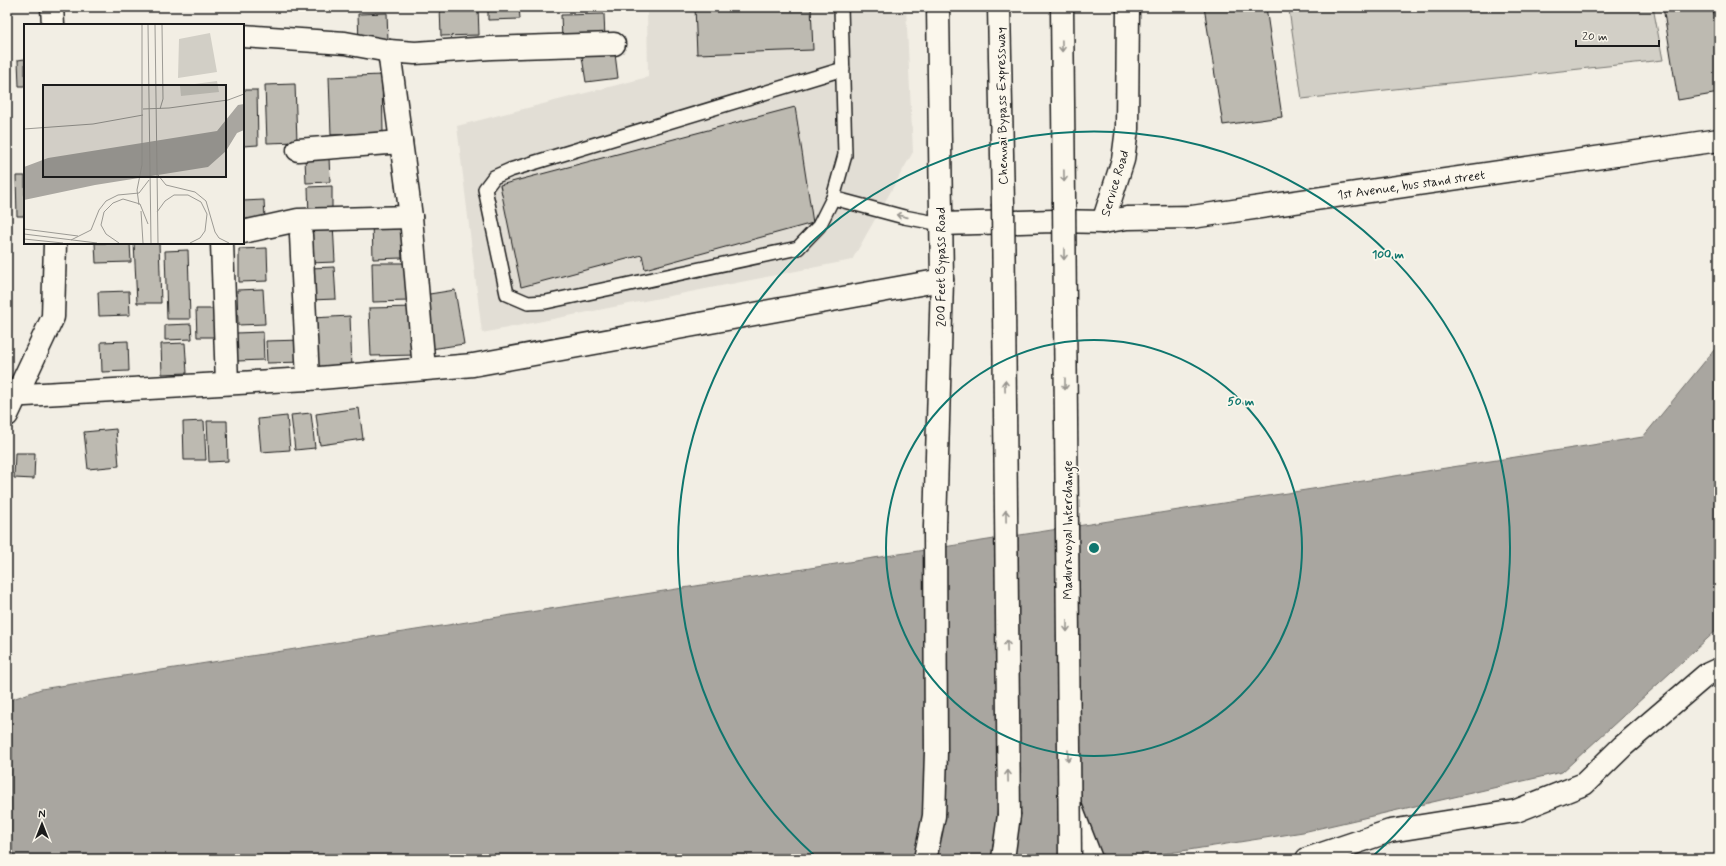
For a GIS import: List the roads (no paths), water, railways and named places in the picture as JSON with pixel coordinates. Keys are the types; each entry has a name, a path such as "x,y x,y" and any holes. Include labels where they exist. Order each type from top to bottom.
{"main road":[{"path":"52,7 53,24"},
{"name":"200 Feet Bypass Road","path":"925,859 934,816 936,759 935,527 942,280 938,7"},
{"name":"Chennai Bypass Expressway","path":"999,7 1003,204 1009,815"},
{"name":"Maduravoyal Interchange","path":"1062,7 1070,859"},
{"name":"Service Road","path":"941,224 1054,221 1103,222 1123,160 1128,129 1128,7"},
{"path":"244,36 345,43 389,51 414,53 491,48 614,44"},
{"path":"389,51 411,216 424,369"},
{"name":"1st Avenue, bus stand street","path":"1103,222 1127,218 1192,216 1719,140"},
{"path":"298,150 401,142"},
{"path":"244,232 298,220 411,216"},
{"path":"301,235 308,380"},
{"path":"7,415 12,396 53,317 56,244"},
{"path":"222,244 227,383"},
{"path":"12,396 227,383 308,380 473,365 942,280"},
{"path":"1307,859 1390,830 1516,811 1584,784 1623,746 1706,675 1719,668"},
{"path":"1069,802 1091,859"},
{"path":"1003,859 1009,815"},
{"path":"1009,815 1009,859"}],"lane":[{"path":"842,7 845,155 833,198 819,226 798,248 546,302 528,303 508,294 485,189 494,177 510,170 843,69"},
{"path":"833,198 904,217 941,224"}]}
